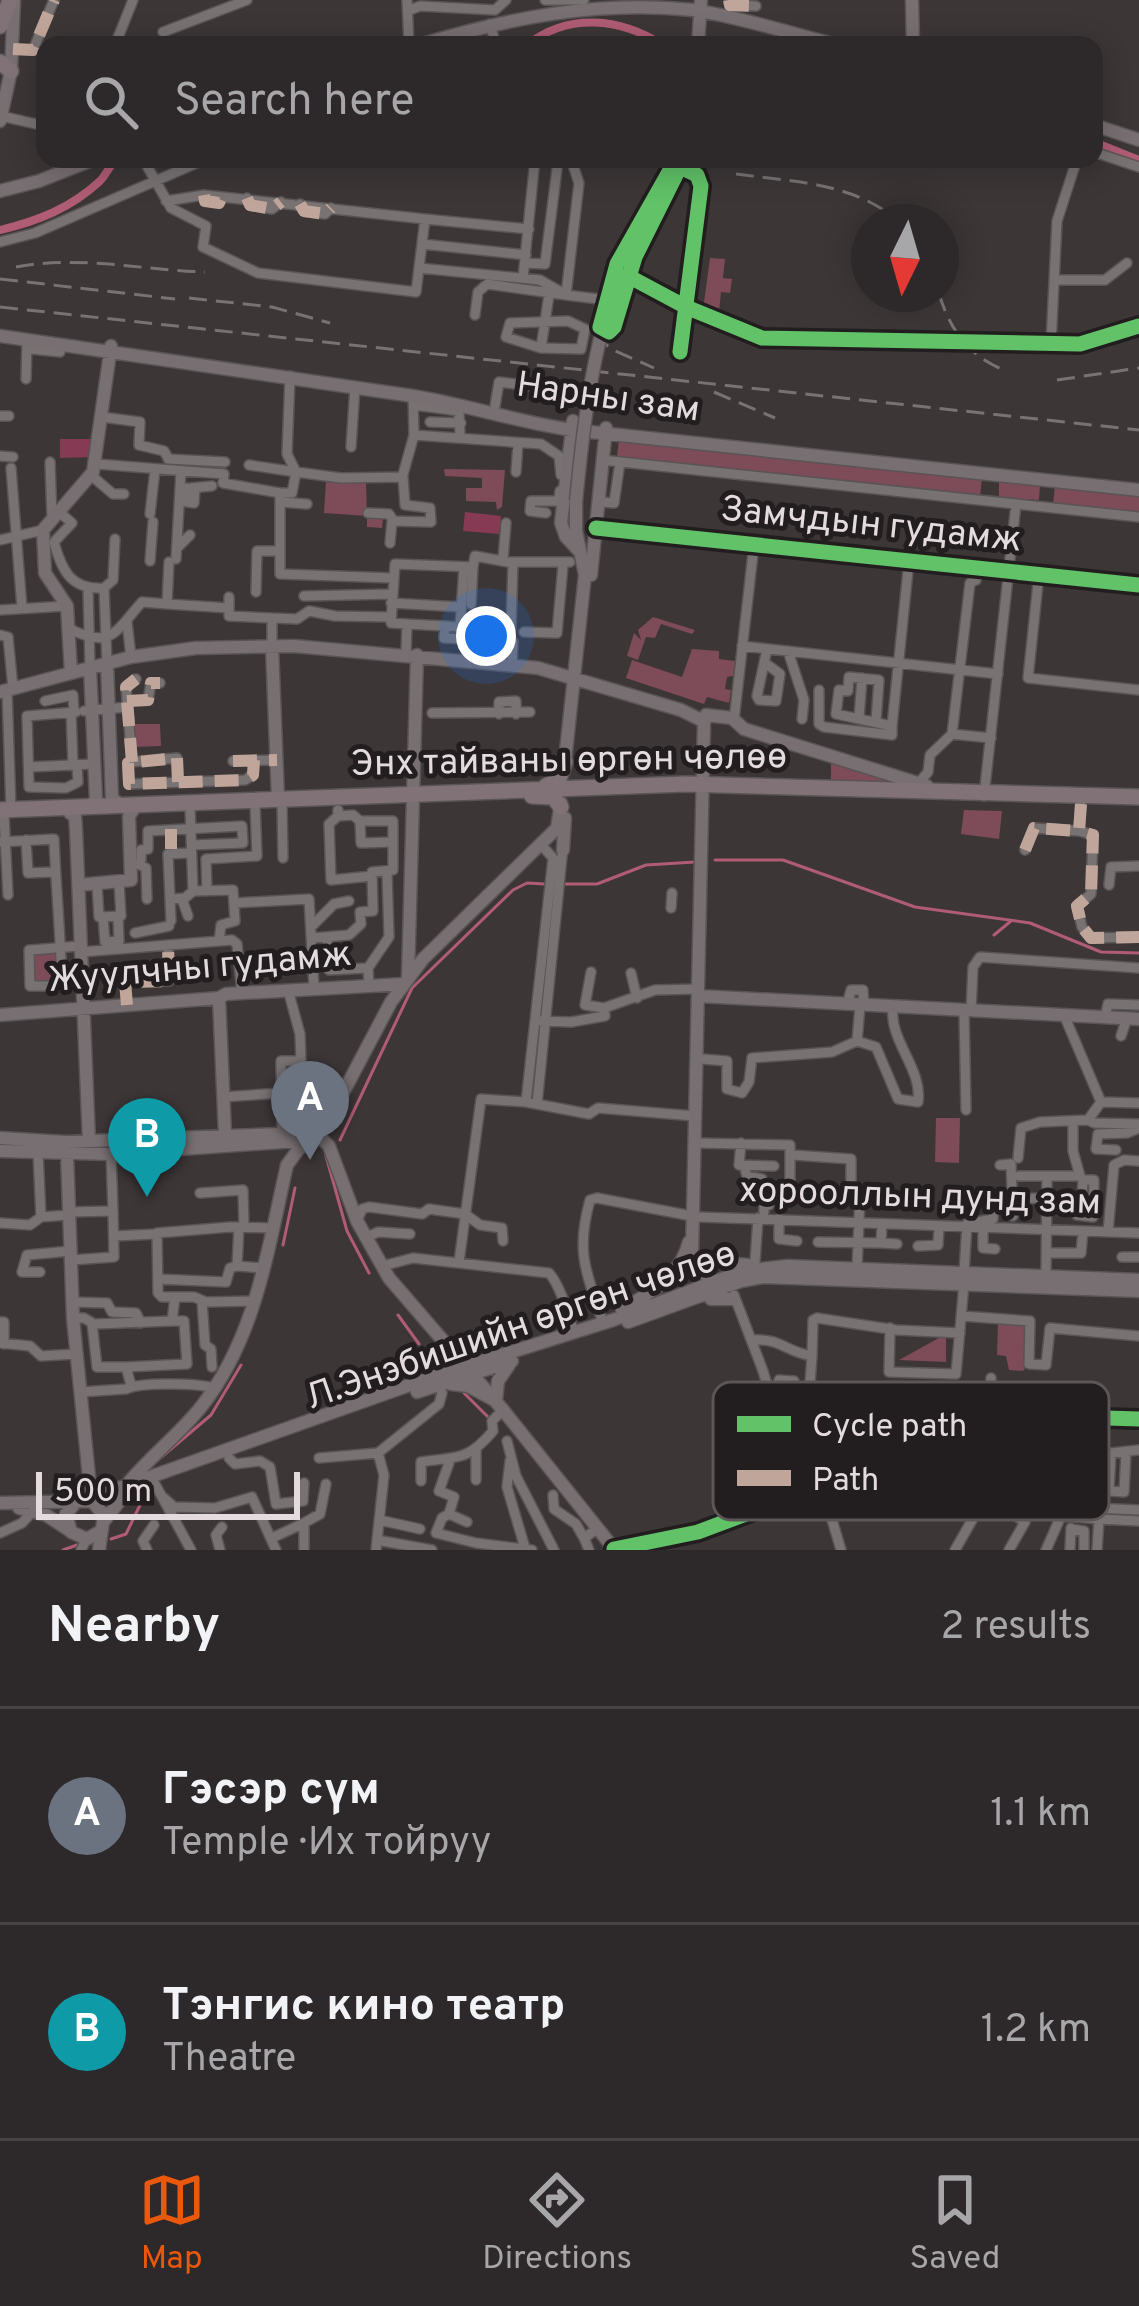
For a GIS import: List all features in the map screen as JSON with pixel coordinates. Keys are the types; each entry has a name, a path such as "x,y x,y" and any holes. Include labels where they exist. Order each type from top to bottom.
{"highway":[{"path":"0,26 6,3"},
{"path":"544,787 557,781 570,791"},
{"name":"Энх тайваны өргөн чөлөө","path":"4,813 280,805 544,787 570,791 975,792 1139,801"},
{"name":"Энх тайваны өргөн чөлөө","path":"699,788 718,794 975,792 1081,804 1139,801"},
{"name":"Энх тайваны өргөн чөлөө","path":"4,813 280,805 347,810 414,797 553,797 570,791"}],"main road":[{"path":"913,0 913,36"},
{"path":"1,119 8,61 6,3"},
{"path":"453,36 581,8 697,7 804,36"},
{"path":"1103,128 1139,140"},
{"path":"0,191 72,168"},
{"path":"570,505 615,292 657,196 675,168"},
{"name":"Нарны зам","path":"0,333 29,344 111,348"},
{"name":"Нарны зам","path":"0,333 249,367 408,396"},
{"path":"71,673 67,606 45,573 51,520 94,470 111,348"},
{"name":"Нарны зам","path":"249,367 489,408 526,424 1139,488"},
{"path":"573,426 570,505 580,529 576,559 587,581 577,678"},
{"path":"563,850 582,603 596,528 606,429"},
{"path":"570,505 587,518 599,504"},
{"path":"272,646 280,805"},
{"path":"7,690 131,657 196,648 272,646 512,664 577,678 706,721 732,727 735,722 919,784 975,792"},
{"path":"287,1165 285,1150 391,1017 403,986 414,797 411,654"},
{"path":"79,884 131,880 137,863 127,808 112,798 122,763 108,708 107,663"},
{"path":"88,807 96,800 94,764 79,711 90,668"},
{"path":"700,994 697,820 706,721"},
{"path":"699,788 700,994 693,1258 728,1292"},
{"path":"422,964 557,835 570,791"},
{"path":"403,986 548,838 559,824 570,791"},
{"path":"70,813 75,818 79,884 89,1141"},
{"name":"Жуулчны гудамж","path":"0,1015 242,993 403,986"},
{"path":"700,994 1133,1018"},
{"path":"219,998 225,1134"},
{"path":"698,1143 699,1059"},
{"path":"99,1550 116,1495 214,1388 255,1301 287,1165 301,1132"},
{"path":"0,1151 89,1141 180,1143 301,1132 331,1150"},
{"path":"0,1138 38,1154 111,1154 225,1134 301,1132 331,1150 357,1221 382,1266 614,1549"},
{"path":"68,1154 73,1318 89,1481 85,1500 66,1514 80,1542"},
{"path":"694,1221 701,1261 728,1292"},
{"path":"611,1323 676,1273 694,1221"},
{"path":"701,1261 756,1272"},
{"name":"Л.Энэбишийн өргөн чөлөө","path":"544,1347 574,1333 728,1292 756,1272 857,1269 889,1276"},
{"path":"728,1292 756,1272"},
{"name":"Л.Энэбишийн өргөн чөлөө","path":"756,1272 1132,1285"},
{"name":"Л.Энэбишийн өргөн чөлөө","path":"964,1279 1046,1276 1132,1285"},
{"name":"Л.Энэбишийн өргөн чөлөө","path":"154,1480 611,1323 728,1292"},
{"path":"446,1344 470,1358 506,1359 497,1381 499,1406"},
{"path":"446,1344 450,1365 440,1381 469,1385 499,1406"},
{"name":"Л.Энэбишийн өргөн чөлөө","path":"116,1495 440,1381"},
{"path":"0,1506 116,1495 155,1451"},
{"path":"142,1465 154,1480"},
{"path":"89,1481 116,1495"},
{"path":"85,1500 101,1509 103,1526"},
{"path":"0,1506 34,1510 80,1542"},
{"path":"80,1542 103,1526"}],"street":[{"path":"39,36 54,0"},
{"path":"119,36 133,0"},
{"path":"164,32 247,0"},
{"path":"545,0 584,0"},
{"path":"409,36 409,5 491,10 503,1"},
{"path":"727,1 756,6"},
{"path":"491,26 494,36"},
{"path":"8,61 33,50 36,43"},
{"path":"1,119 36,125"},
{"path":"1103,155 1139,167"},
{"path":"148,168 177,212 206,226 203,247 258,273 416,292 425,219"},
{"path":"0,242 35,233 182,168"},
{"path":"523,278 534,168"},
{"path":"566,296 579,183 574,168"},
{"path":"657,196 616,264 601,327 609,332 628,275 676,168"},
{"path":"680,352 701,186 697,175 686,168"},
{"path":"1051,344 1062,220 1075,168"},
{"path":"422,244 544,266 556,169"},
{"path":"166,201 222,196 529,229"},
{"path":"547,254 571,256"},
{"path":"1055,280 1105,280 1127,263"},
{"path":"419,268 546,281 566,296"},
{"path":"628,275 686,307 770,339 1085,344 1139,326"},
{"path":"475,315 478,292 485,285 607,300"},
{"path":"541,348 549,295"},
{"path":"580,324 585,329 585,342 577,351 541,348 508,340 506,326 580,324"},
{"path":"29,344 39,356 55,351"},
{"path":"26,379 29,344"},
{"path":"290,376 287,454 296,472 286,497 278,551 280,574 393,578"},
{"path":"481,440 499,382 540,387"},
{"path":"351,447 355,387"},
{"path":"408,396 430,407 460,411 460,429 430,427 430,407"},
{"path":"390,543 414,435 408,396"},
{"path":"102,417 138,421 139,445 161,450 168,458 184,531 174,556 167,604"},
{"path":"414,435 541,444 559,456 570,505 530,503 530,511 546,512"},
{"path":"516,472 518,443"},
{"path":"0,456 12,462 22,608"},
{"path":"168,458 225,462"},
{"path":"602,460 1139,517"},
{"path":"50,462 51,520"},
{"path":"599,504 614,508 620,462"},
{"path":"249,465 341,478 403,477"},
{"path":"244,481 258,480 263,467"},
{"path":"94,470 212,486"},
{"path":"94,470 113,494 124,494"},
{"path":"990,501 993,472"},
{"path":"175,480 224,474 223,483 307,504"},
{"path":"368,513 429,523 432,511 405,505 403,477"},
{"path":"1043,507 1046,478"},
{"path":"150,561 152,518 175,480"},
{"path":"975,792 991,738 1016,504"},
{"path":"0,540 51,520 72,523 54,542 56,552 73,584 88,589 104,588 113,580 115,539"},
{"path":"506,523 511,628"},
{"name":"Замчдын гудамж","path":"596,528 1139,585"},
{"path":"735,722 754,545"},
{"path":"256,592 257,551 278,551"},
{"path":"460,627 467,603 468,567 475,556 508,561 576,559 556,634 524,632"},
{"path":"819,690 819,724 824,728 892,735 909,561"},
{"path":"468,567 395,564 393,624 513,642 512,664"},
{"path":"919,784 928,772 930,755 952,734 970,584 978,568"},
{"path":"1040,574 1028,678 1139,690"},
{"path":"296,577 296,591 304,596 467,603"},
{"path":"104,588 107,663"},
{"path":"88,589 90,668"},
{"path":"304,596 304,615"},
{"path":"334,616 335,596"},
{"path":"359,600 359,617"},
{"path":"68,628 89,639 106,639 142,602 229,602 230,616 296,619 309,611 390,617"},
{"path":"561,602 582,603"},
{"path":"0,610 67,606"},
{"path":"272,618 272,646"},
{"path":"444,632 460,627 500,629 501,621 493,620"},
{"path":"127,622 131,657"},
{"path":"407,624 411,654"},
{"path":"443,657 444,632"},
{"path":"0,635 8,638 3,842 8,895"},
{"path":"742,646 998,674"},
{"path":"767,649 759,700 778,700 780,674"},
{"path":"788,651 802,694 802,718"},
{"path":"859,718 872,661"},
{"path":"766,663 780,674 796,674"},
{"path":"802,694 848,691 849,677 878,680 876,721"},
{"path":"136,679 126,688 122,763 129,784 245,780 253,775 254,760"},
{"path":"45,701 73,695 79,711 78,782 51,789 29,787 28,710 79,711 148,700 151,683 160,683"},
{"path":"839,690 836,714 892,726"},
{"path":"432,713 530,712"},
{"path":"952,734 991,738"},
{"path":"122,763 177,758 178,782"},
{"path":"233,761 277,760"},
{"path":"28,767 94,764"},
{"path":"1079,831 1081,804"},
{"path":"280,805 283,859"},
{"path":"190,808 193,891"},
{"path":"209,858 257,856 255,808"},
{"path":"347,810 394,821 386,912 389,937 368,968 369,985"},
{"path":"347,810 362,844 412,830"},
{"path":"347,810 329,824 331,880 372,876"},
{"path":"135,932 170,924 176,899 168,854 211,844 243,843 242,826 148,831 148,849 141,850 137,863 146,868 147,899"},
{"path":"1025,850 1034,828 1093,835 1091,894 1077,906 1087,936 1139,937"},
{"path":"171,829 171,848"},
{"path":"531,1103 555,884 563,850 557,835"},
{"path":"3,842 54,839 52,872 61,947 61,984 30,986 29,950 61,947 135,948 232,940 237,944 242,993"},
{"path":"26,841 28,873 52,872"},
{"path":"207,890 211,844"},
{"path":"544,848 553,855 555,884"},
{"path":"54,853 77,852"},
{"path":"1109,885 1111,867 1139,866"},
{"path":"373,911 372,872 390,871"},
{"path":"97,884 99,917 103,917 121,916 119,883"},
{"path":"176,899 193,891 232,890 235,921 221,925 219,941"},
{"path":"671,908 672,893"},
{"path":"176,899 188,905 188,916"},
{"path":"235,903 309,899 314,988"},
{"path":"311,932 334,904 350,902"},
{"path":"311,932 327,937 356,932 360,912 386,912"},
{"path":"103,917 105,942 119,941 118,916"},
{"path":"135,920 135,948"},
{"path":"327,937 329,970 368,968"},
{"path":"127,1005 125,982 170,981 168,946"},
{"path":"966,1110 967,1011 975,958 1139,968"},
{"path":"591,972 585,1005 604,1009 655,990 700,994"},
{"path":"631,973 637,998"},
{"path":"288,990 300,1034 301,1061 281,1061 281,1093 301,1132"},
{"path":"851,990 857,1006 857,1041"},
{"path":"1105,1017 1108,1004 1139,1005"},
{"path":"699,1059 727,1060 726,1089 743,1093 750,1081 752,1058 832,1052 857,1041 873,1042 898,1099 918,1102 920,1087 892,1021 892,1008"},
{"path":"541,1020 589,1020 605,1016 604,1009"},
{"path":"1064,1015 1101,1102"},
{"path":"1121,1036 1133,1018"},
{"path":"223,1097 281,1093"},
{"path":"459,1262 482,1099 589,1114 598,1108 695,1116"},
{"path":"1101,1102 1139,1103"},
{"path":"1088,1120 1101,1102"},
{"path":"1018,1157 1023,1127 1040,1122 1088,1120 1139,1126"},
{"path":"1018,1176 1079,1176 1073,1121"},
{"path":"1116,1150 1096,1149 1098,1133 1139,1126"},
{"path":"698,1143 790,1144 790,1192 861,1197 857,1269"},
{"path":"741,1143 739,1165 774,1166"},
{"path":"38,1154 41,1216"},
{"path":"40,1271 22,1272 27,1255 113,1258 111,1154"},
{"path":"793,1155 851,1159 851,1196"},
{"path":"1108,1232 1114,1166 1124,1160 1139,1161"},
{"path":"1000,1165 1012,1164 1012,1216"},
{"path":"744,1166 747,1176 762,1179 764,1189 769,1190 769,1205 764,1205 761,1215 756,1272"},
{"path":"1046,1276 1047,1177"},
{"path":"200,1193 243,1190 238,1266"},
{"path":"890,1328 889,1372 956,1375 966,1227 992,1219 994,1195"},
{"name":"хорооллын дунд зам","path":"611,1323 581,1265 590,1200 599,1198 694,1221 761,1215 1139,1233"},
{"path":"1012,1198 1084,1199"},
{"path":"357,1221 362,1209 369,1207 465,1214 480,1225 502,1228 503,1241"},
{"path":"0,1223 30,1225 41,1216 112,1210"},
{"path":"779,1219 779,1239 796,1241"},
{"path":"881,1243 882,1224"},
{"path":"918,1246 938,1245 940,1227"},
{"path":"983,1227 982,1248 995,1250"},
{"path":"114,1236 272,1228"},
{"path":"1047,1253 1081,1253 1083,1231"},
{"path":"365,1238 378,1232 410,1234"},
{"path":"156,1234 160,1295 255,1301"},
{"path":"818,1242 897,1244"},
{"path":"1122,1256 1139,1257"},
{"path":"382,1266 404,1258 549,1273 574,1333"},
{"path":"158,1279 226,1282 230,1267 263,1268"},
{"path":"728,1292 766,1382"},
{"path":"172,1322 175,1297"},
{"path":"202,1301 212,1367"},
{"path":"72,1302 106,1303 112,1312 136,1312 141,1323"},
{"path":"962,1316 1030,1321 1029,1364 1046,1364 1047,1331 1139,1336"},
{"path":"73,1318 184,1321 186,1365 98,1367 92,1322"},
{"path":"810,1382 813,1320 817,1318 961,1333"},
{"path":"0,1322 4,1322 2,1343 31,1346 41,1356 76,1354"},
{"path":"752,1340 774,1340 798,1355 812,1356"},
{"path":"126,1367 131,1385"},
{"path":"990,1382 991,1378"},
{"path":"778,1380 794,1382"},
{"path":"319,1458 378,1453 439,1404 440,1381"},
{"path":"80,1392 159,1382 169,1387 214,1388"},
{"path":"421,1480 421,1462 449,1463 476,1449 493,1431 499,1406"},
{"path":"1109,1417 1139,1419"},
{"path":"436,1533 529,1549 507,1487 507,1441"},
{"path":"476,1449 476,1480"},
{"path":"1109,1453 1139,1450"},
{"path":"378,1453 384,1475 377,1545 432,1550 454,1497 440,1491 449,1463"},
{"path":"1112,1453 1109,1491 1124,1492 1126,1453"},
{"path":"229,1458 235,1464 260,1461 270,1467 276,1504 303,1501 304,1483"},
{"path":"510,1460 554,1550"},
{"path":"154,1480 191,1550"},
{"path":"272,1538 320,1514 326,1484"},
{"path":"553,1496 554,1509 576,1524 590,1550"},
{"path":"164,1498 174,1507 215,1508 252,1497 276,1550"},
{"path":"2,1529 22,1523 34,1510"},
{"path":"1109,1512 1139,1510"},
{"path":"449,1514 467,1522"},
{"path":"1109,1519 1139,1521"},
{"path":"380,1520 420,1528"},
{"path":"614,1549 698,1532 731,1520"},
{"path":"831,1520 841,1550"},
{"path":"955,1550 972,1520"},
{"path":"1009,1550 1021,1520"},
{"path":"1046,1550 1063,1520"},
{"path":"1067,1520 1070,1550"},
{"path":"1072,1520 1084,1531 1084,1550"},
{"path":"1096,1550 1100,1520"},
{"path":"304,1523 304,1550"},
{"path":"147,1550 143,1541 154,1525"},
{"path":"220,1550 216,1535 222,1527"},
{"path":"584,1538 598,1529"}],"shaded area":[{"path":"710,258 725,259 723,278 732,279 730,293 721,292 719,312 703,310"},
{"path":"60,439 94,439 93,457 60,458"},
{"path":"619,439 982,478 980,497 617,457"},
{"path":"444,469 505,470 502,507 497,510 496,502 466,501 466,488 482,488 482,478 445,476"},
{"path":"326,480 366,483 367,516 324,513"},
{"path":"999,480 1040,485 1039,500 999,498"},
{"path":"1055,485 1139,495 1139,513 1053,504"},
{"path":"465,512 501,516 499,534 463,531"},
{"path":"367,516 383,518 382,528 367,527"},
{"path":"653,617 695,630 692,634 661,624 655,638 646,637 638,660 627,656 634,633 641,640 638,630"},
{"path":"692,649 719,651 719,659 735,661 725,689 731,690 729,703 707,697 704,704 626,678 632,660 682,677"},
{"path":"133,724 160,724 161,746 133,747"},
{"path":"831,761 917,787 831,783"},
{"path":"964,810 1002,811 999,839 961,834"},
{"path":"59,951 60,984 31,984 30,952"},
{"path":"936,1118 960,1118 959,1163 935,1162"},
{"path":"998,1323 1028,1324 1023,1371 1009,1370 1006,1356 997,1355"},
{"path":"946,1334 946,1362 899,1360"}],"waterway":[{"path":"540,36 560,27 595,22 647,36"},
{"path":"1103,146 1139,160"},
{"path":"0,230 66,206 110,168"},
{"path":"715,860 783,860 915,907 1030,923 1101,952 1139,953"},
{"path":"566,884 597,884 646,865 695,862"},
{"path":"340,1140 412,988 513,890 527,883 545,884"},
{"path":"994,935 1011,921"},
{"path":"326,1156 347,1231 369,1273"},
{"path":"283,1245 295,1188"},
{"path":"398,1315 419,1344"},
{"path":"158,1460 211,1415 241,1365"},
{"path":"464,1393 488,1417"},
{"path":"111,1539 126,1534 141,1503"},
{"path":"63,1550 77,1545"}],"railway":[{"path":"736,174 843,191 872,204"},
{"path":"16,267 87,263 205,272"},
{"path":"0,279 175,299"},
{"path":"189,298 272,307 330,323"},
{"path":"0,307 1139,430"},
{"path":"946,312 963,341 1006,371"},
{"path":"595,334 611,349 654,368"},
{"path":"1057,380 1139,368"},
{"path":"714,392 775,418"}],"marked path":[{"path":"39,36 54,0"},
{"path":"729,0 730,5 756,6"},
{"path":"13,49 33,50 36,43"},
{"path":"204,195 205,201 219,203 222,196"},
{"path":"247,198 250,205 272,209 281,202"},
{"path":"300,204 304,211 325,214 331,208"},
{"path":"132,762 126,687 136,679"},
{"path":"127,701 148,700 151,683 160,683"},
{"path":"178,782 177,758 128,763 129,784 245,780 253,775 254,760"},
{"path":"233,761 277,760"},
{"path":"1081,804 1079,831 1093,835 1091,894 1077,906 1082,927 1091,938 1139,937"},
{"path":"1025,850 1034,828 1079,831"},
{"path":"171,829 171,849"},
{"path":"127,1005 125,982 169,981 168,945"}],"cycle path":[{"path":"671,168 617,264 600,327 609,332 635,257 680,168"},
{"path":"680,352 701,186 697,175 682,168"},
{"path":"628,276 686,307 762,338 1080,344 1139,326"},
{"path":"596,528 1139,585"},
{"path":"1109,1418 1139,1419"},
{"path":"614,1549 698,1532 730,1520"}],"place":[{"name":"Гэсэр сүм","path":"310,1160"},
{"name":"Тэнгис кино театр","path":"147,1197"}]}
